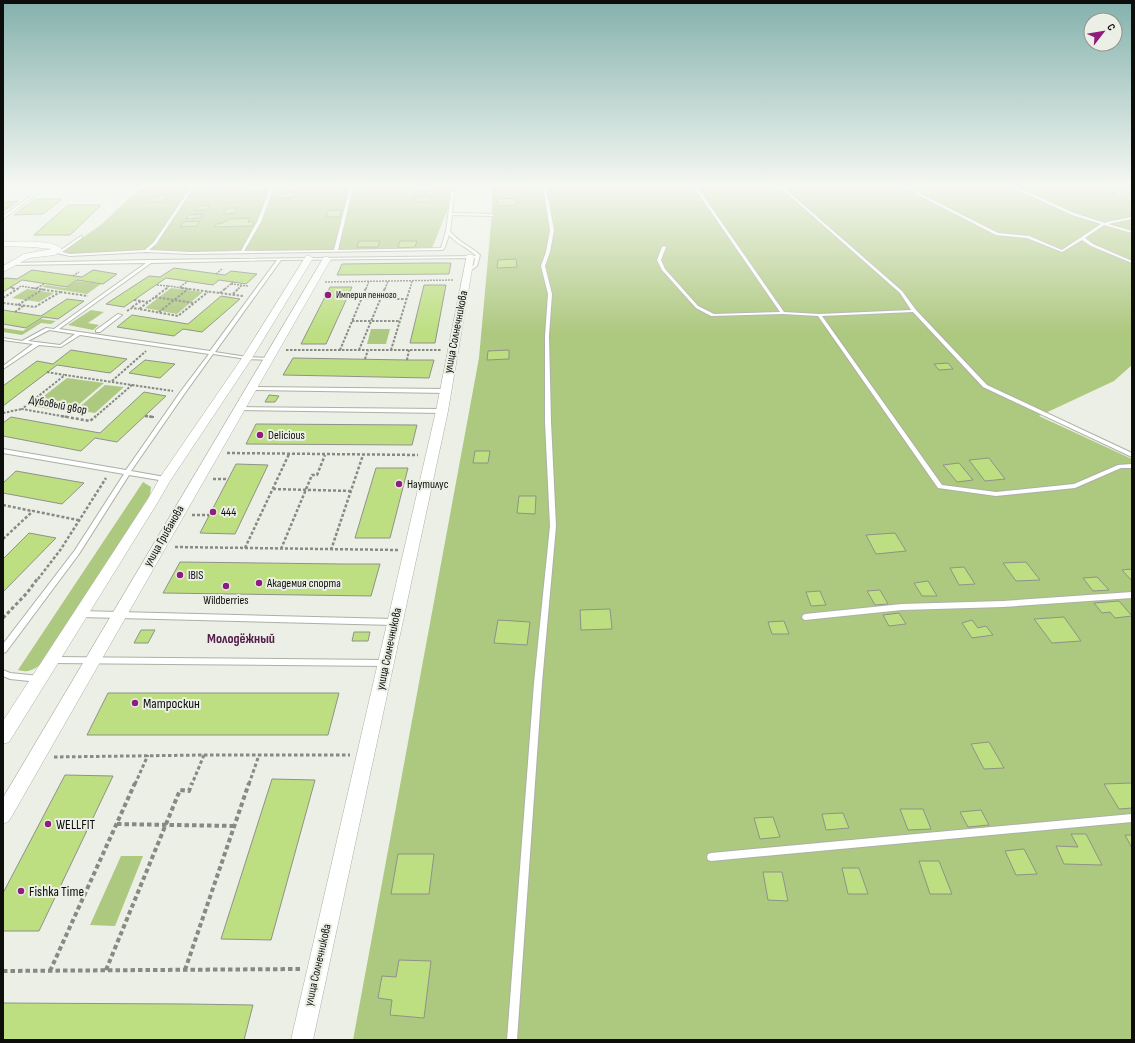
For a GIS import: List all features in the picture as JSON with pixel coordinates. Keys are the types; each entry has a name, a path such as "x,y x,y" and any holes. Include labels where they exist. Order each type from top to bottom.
{"street":[{"path":"3,244 57,248 56,253 27,256 3,269"},
{"path":"3,736 79,614 152,502 165,479 247,358 311,255"},
{"name":"улица Грибанова","path":"3,815 118,615 331,255"},
{"name":"улица Солнечникова","path":"302,1040 442,411 468,266"}],"lane":[{"path":"146,251 155,243 160,236"},
{"path":"242,252 251,236"},
{"path":"331,255 337,236"},
{"path":"56,253 70,255 146,251 331,255 442,249 446,236"},
{"path":"11,264 152,260 280,259 311,255 331,255 468,266 472,249 453,240 451,236"},
{"path":"512,1040 538,682 553,526 548,422 547,336 550,294 542,266 548,252 551,236"},
{"path":"730,236 783,313"},
{"path":"837,236 901,292 914,311 985,386 1132,455"},
{"path":"1014,236 1028,237 1062,252 1086,236"},
{"path":"56,253 81,237"},
{"path":"1082,238 1092,245 1132,262"},
{"path":"664,247 659,260 663,269 697,307 713,314 783,313 819,316 914,311"},
{"path":"3,650 77,552 127,473 183,392 280,259"},
{"path":"55,330 152,260"},
{"path":"98,331 120,315"},
{"path":"819,316 940,487 996,494 1075,486 1120,466 1132,466"},
{"path":"23,342 48,329 247,358 269,358"},
{"path":"3,339 61,346 78,334"},
{"path":"3,368 37,344"},
{"path":"251,389 446,391"},
{"path":"240,409 442,411"},
{"path":"3,451 165,479"},
{"path":"805,616 902,607 1003,604 1132,595"},
{"path":"79,614 394,622"},
{"path":"50,660 386,663"},
{"path":"3,673 10,676 39,679"},
{"path":"711,857 1132,818"}],"path":[{"path":"322,282 412,281 468,266"},
{"path":"180,287 188,281"},
{"path":"360,350 388,281"},
{"path":"391,350 412,281"},
{"path":"220,293 233,282"},
{"path":"340,350 369,282"},
{"path":"37,288 44,284"},
{"path":"230,284 250,286"},
{"path":"157,285 243,296"},
{"path":"232,295 243,285"},
{"path":"3,298 22,286 90,296"},
{"path":"169,286 139,309 178,316 208,292"},
{"path":"10,288 17,289"},
{"path":"159,312 189,288"},
{"path":"18,305 43,289"},
{"path":"3,303 35,307 60,292"},
{"path":"155,296 194,303"},
{"path":"361,299 406,299"},
{"path":"134,300 148,302"},
{"path":"132,308 141,301"},
{"path":"15,312 23,306"},
{"path":"352,321 400,321"},
{"path":"112,382 154,344"},
{"path":"285,350 442,350"},
{"path":"365,358 368,350"},
{"path":"407,359 409,350"},
{"path":"48,372 183,392"},
{"name":"Дубовый двор","path":"22,409 65,375"},
{"name":"Дубовый двор","path":"22,409 90,421 132,385"},
{"path":"3,413 22,409"},
{"path":"145,416 157,417"},
{"path":"226,454 419,455"},
{"path":"245,548 288,454"},
{"path":"281,549 312,475 317,475 325,455"},
{"path":"331,550 364,455"},
{"path":"3,618 27,593 61,549 78,520 112,470"},
{"path":"212,479 228,479"},
{"path":"273,488 351,491"},
{"path":"3,505 78,520"},
{"path":"3,539 33,511"},
{"path":"192,515 209,515"},
{"path":"174,546 331,550 411,550"},
{"path":"50,971 148,755"},
{"path":"50,757 148,755 351,755"},
{"path":"106,970 180,790 189,791 204,755"},
{"path":"185,970 259,755"},
{"path":"117,824 234,826"},
{"path":"3,971 300,969"}],"green space":[{"path":"85,236 437,236 432,248 237,250 216,252 145,250 62,254"},
{"path":"490,236 1132,236 1132,365 1114,381 1039,416 1132,459 1132,1040 353,1040 479,358"},
{"path":"77,281 101,284 87,294 42,287 46,285 66,288"},
{"path":"171,288 203,292 177,314 145,308"},
{"path":"27,289 54,293 39,302 12,298"},
{"path":"91,310 104,312 88,323 99,325 93,330 68,325"},
{"path":"41,319 56,321 51,324 41,323 22,335 3,332 3,328 23,331"},
{"path":"371,329 390,329 386,344 367,344"},
{"path":"67,378 104,383 70,412 31,406"},
{"path":"105,385 124,387 95,413 76,410"},
{"path":"143,482 151,487 150,495 47,658 34,669 27,671 18,670"},
{"path":"121,856 143,856 115,926 90,925"}],"building":[{"path":"359,241 380,241 378,247 357,247"},
{"path":"400,241 417,241 415,247 398,248"},
{"path":"516,259 517,267 497,268 498,260"},
{"path":"451,263 449,274 337,275 342,264"},
{"path":"174,268 225,275 231,271 257,274 246,284 219,280 213,285 166,278 124,307 106,304 149,276 160,277"},
{"path":"32,270 82,277 93,270 117,274 103,284 77,280 67,287 22,280 3,292 3,279 17,279"},
{"path":"424,285 446,285 435,343 410,343"},
{"path":"330,287 352,287 326,344 301,344"},
{"path":"221,296 240,299 202,332 183,329 174,336 117,327 132,315 188,324"},
{"path":"67,299 84,301 58,319 43,317 26,328 3,324 3,310 41,316"},
{"path":"71,350 127,359 110,373 57,365 3,406 3,386 37,361 53,364"},
{"path":"509,350 509,359 487,360 488,351"},
{"path":"293,358 434,360 429,378 283,375"},
{"path":"145,360 175,364 160,378 129,373"},
{"path":"948,363 953,369 939,370 934,364"},
{"path":"144,392 166,396 117,442 95,438 81,451 3,436 3,423 11,417 100,433"},
{"path":"269,395 279,396 275,402 265,402"},
{"path":"256,424 417,425 412,445 246,444"},
{"path":"475,451 490,451 488,463 473,463"},
{"path":"989,458 1005,479 985,481 969,460"},
{"path":"959,463 973,480 957,482 943,465"},
{"path":"236,464 268,465 235,534 200,533"},
{"path":"376,468 408,468 390,538 355,538"},
{"path":"16,471 84,483 62,504 3,493 3,483"},
{"path":"519,496 536,496 535,514 517,513"},
{"path":"29,533 56,538 3,592 3,559"},
{"path":"895,533 906,551 876,554 866,535"},
{"path":"180,562 380,564 371,596 163,593"},
{"path":"1026,562 1040,580 1016,581 1003,563"},
{"path":"964,567 975,584 959,585 950,568"},
{"path":"1132,569 1132,581 1122,570"},
{"path":"1097,577 1109,590 1093,591 1083,578"},
{"path":"928,581 937,596 922,596 914,583"},
{"path":"880,590 888,604 875,605 867,591"},
{"path":"820,591 826,605 811,606 806,592"},
{"path":"1119,601 1132,616 1115,618 1110,612 1102,613 1094,603"},
{"path":"610,609 612,629 581,630 580,610"},
{"path":"899,613 906,624 889,626 883,615"},
{"path":"1064,617 1081,641 1052,643 1034,619"},
{"path":"498,620 530,622 527,645 494,643"},
{"path":"972,620 978,628 986,626 993,635 972,638 962,623"},
{"path":"784,621 789,634 772,634 768,622"},
{"path":"141,630 155,630 148,643 134,643"},
{"path":"354,632 370,632 368,641 352,641"},
{"path":"108,693 339,693 328,735 87,735"},
{"path":"989,742 1004,768 984,769 971,744"},
{"path":"65,775 113,776 39,931 3,931 3,893"},
{"path":"272,779 315,780 271,940 221,939"},
{"path":"1132,783 1132,808 1119,809 1104,784"},
{"path":"900,809 923,809 931,829 908,830"},
{"path":"981,810 989,825 968,827 960,812"},
{"path":"843,813 849,828 826,830 822,814"},
{"path":"773,817 780,837 760,839 754,818"},
{"path":"1071,834 1086,834 1102,865 1064,864 1056,846 1078,847"},
{"path":"1125,835 1132,835 1132,848"},
{"path":"1024,849 1037,874 1016,875 1005,851"},
{"path":"398,854 434,854 429,894 391,894"},
{"path":"919,861 939,861 952,894 930,894"},
{"path":"842,868 859,868 868,894 848,894"},
{"path":"763,872 782,872 788,901 768,900"},
{"path":"399,960 431,961 424,1018 390,1015 392,1000 378,998 382,976 396,977"},
{"path":"3,1003 253,1005 244,1040 3,1040"}],"place":[{"name":"Империя пенного","path":"328,295"},
{"name":"Delicious","path":"260,435"},
{"name":"Наутилус","path":"399,484"},
{"name":"444","path":"213,512"},
{"name":"IBIS","path":"180,575"},
{"name":"Академия спорта","path":"259,583"},
{"name":"Wildberries","path":"226,586"},
{"name":"Матроскин","path":"135,703"},
{"name":"WELLFIT","path":"48,824"},
{"name":"Fishka Time","path":"21,891"}],"district":[{"name":"Молодёжный","path":"241,638"}]}
